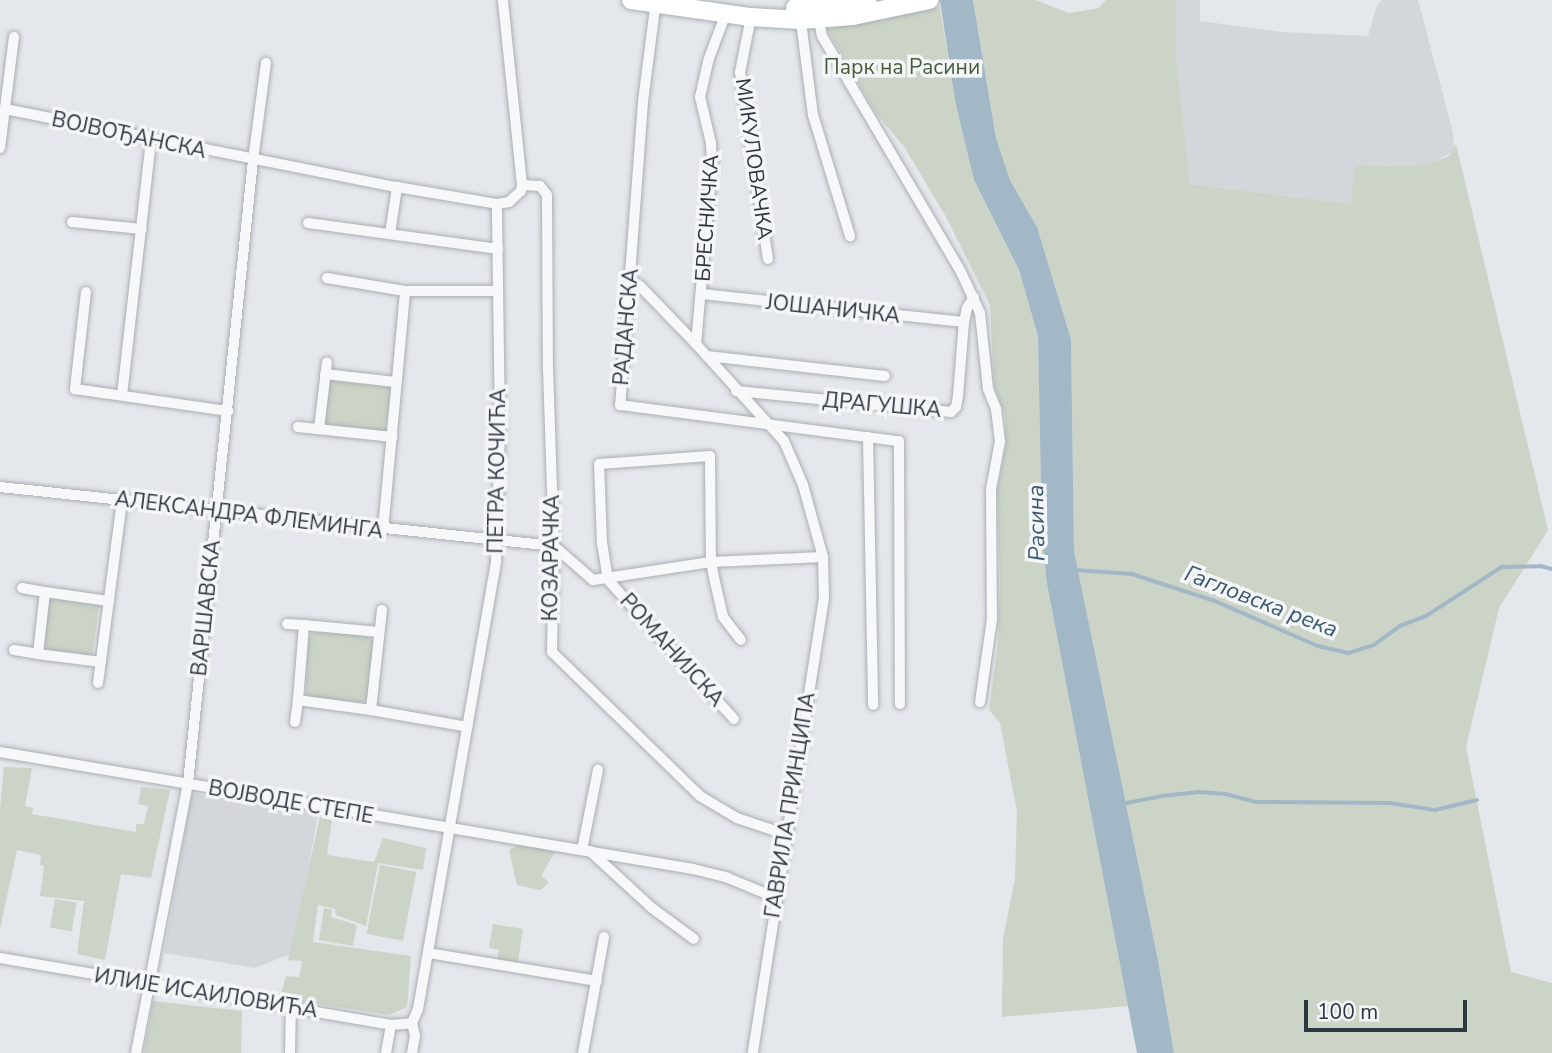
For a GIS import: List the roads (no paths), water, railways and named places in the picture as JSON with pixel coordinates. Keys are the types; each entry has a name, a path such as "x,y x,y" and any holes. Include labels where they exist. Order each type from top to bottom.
{"main road":[{"path":"631,0 809,14"},
{"path":"720,7 751,17 809,14 929,0"}],"street":[{"path":"497,204 516,197 522,185 503,0"},
{"name":"РАДАНСКА","path":"656,2 643,102 631,280 619,401 622,408 899,441 900,704"},
{"name":"БРЕСНИЧКА","path":"696,344 712,163 711,143 700,97 720,7"},
{"path":"809,14 813,115 850,236"},
{"path":"809,14 974,297 984,332 988,389 996,409 1000,441 991,489 992,619 980,702"},
{"name":"МИКУЛОВАЧКА","path":"751,17 740,72 768,259"},
{"path":"0,148 14,37"},
{"path":"253,160 266,63"},
{"name":"ВОЈВОЂАНСКА","path":"5,109 253,160 497,204"},
{"path":"122,395 151,140"},
{"name":"ВАРШАВСКА","path":"136,1053 188,783 253,160"},
{"name":"КОЗАРАЧКА","path":"522,185 540,186 548,195 548,368 554,546 550,636 552,652 558,661 700,796 737,818 785,834"},
{"path":"390,234 397,187"},
{"name":"ПЕТРА КОЧИЋА","path":"412,1053 415,1036 412,1023 418,1009 468,727 497,542 497,204"},
{"path":"72,222 142,229"},
{"path":"308,223 498,249"},
{"path":"327,278 405,291 499,291"},
{"name":"ГАВРИЛА ПРИНЦИПА","path":"631,280 708,356 783,442 803,485 823,557 824,598 752,1053"},
{"path":"383,530 405,291"},
{"path":"86,292 75,389 228,411"},
{"name":"ЈОШАНИЧКА","path":"702,295 964,322"},
{"name":"ДРАГУШКА","path":"736,391 951,412 956,408 958,396 964,322 967,308 974,297"},
{"name":"ДРАГУШКА","path":"708,356 885,376"},
{"path":"319,429 327,362"},
{"path":"326,374 396,382"},
{"path":"298,427 392,437"},
{"path":"868,437 873,705"},
{"path":"741,640 723,617 711,562 710,456 599,464 602,544 608,580 711,562 823,557"},
{"name":"АЛЕКСАНДРА ФЛЕМИНГА","path":"0,487 497,542"},
{"path":"98,684 122,500"},
{"path":"497,542 554,546"},
{"name":"РОМАНИЈСКА","path":"554,546 586,577 608,580 734,719"},
{"path":"22,588 108,601"},
{"path":"38,654 45,592"},
{"path":"371,710 382,610"},
{"path":"287,624 379,632"},
{"path":"295,722 304,625"},
{"path":"15,650 101,662"},
{"path":"298,700 468,727"},
{"name":"ВОЈВОДЕ СТЕПЕ","path":"0,752 711,873 776,898"},
{"path":"598,770 586,851 652,908 694,939"},
{"path":"583,1053 604,937"},
{"path":"428,953 597,981"},
{"name":"ИЛИЈЕ ИСАИЛОВИЋА","path":"0,958 391,1025 412,1023"},
{"path":"290,1053 291,1006"},
{"path":"386,1053 391,1025"}],"water":[{"path":"940,0 973,0 996,138 1010,180 1037,227 1071,339 1074,551 1158,960 1174,1053 1137,1053 1047,584 1042,538 1038,336 1019,270 974,180 955,101"}],"waterway":[{"name":"Гагловска река","path":"1075,570 1132,574 1215,601 1318,646 1349,653 1374,645 1400,626 1426,616 1502,567 1541,566 1552,569"},
{"path":"1122,804 1199,792 1226,794 1255,802 1390,803 1435,810 1477,800"}],"park label":[{"name":"Парк на Расини","path":"902,67"}],"water label":[{"name":"Расина","path":"1037,523"}]}
